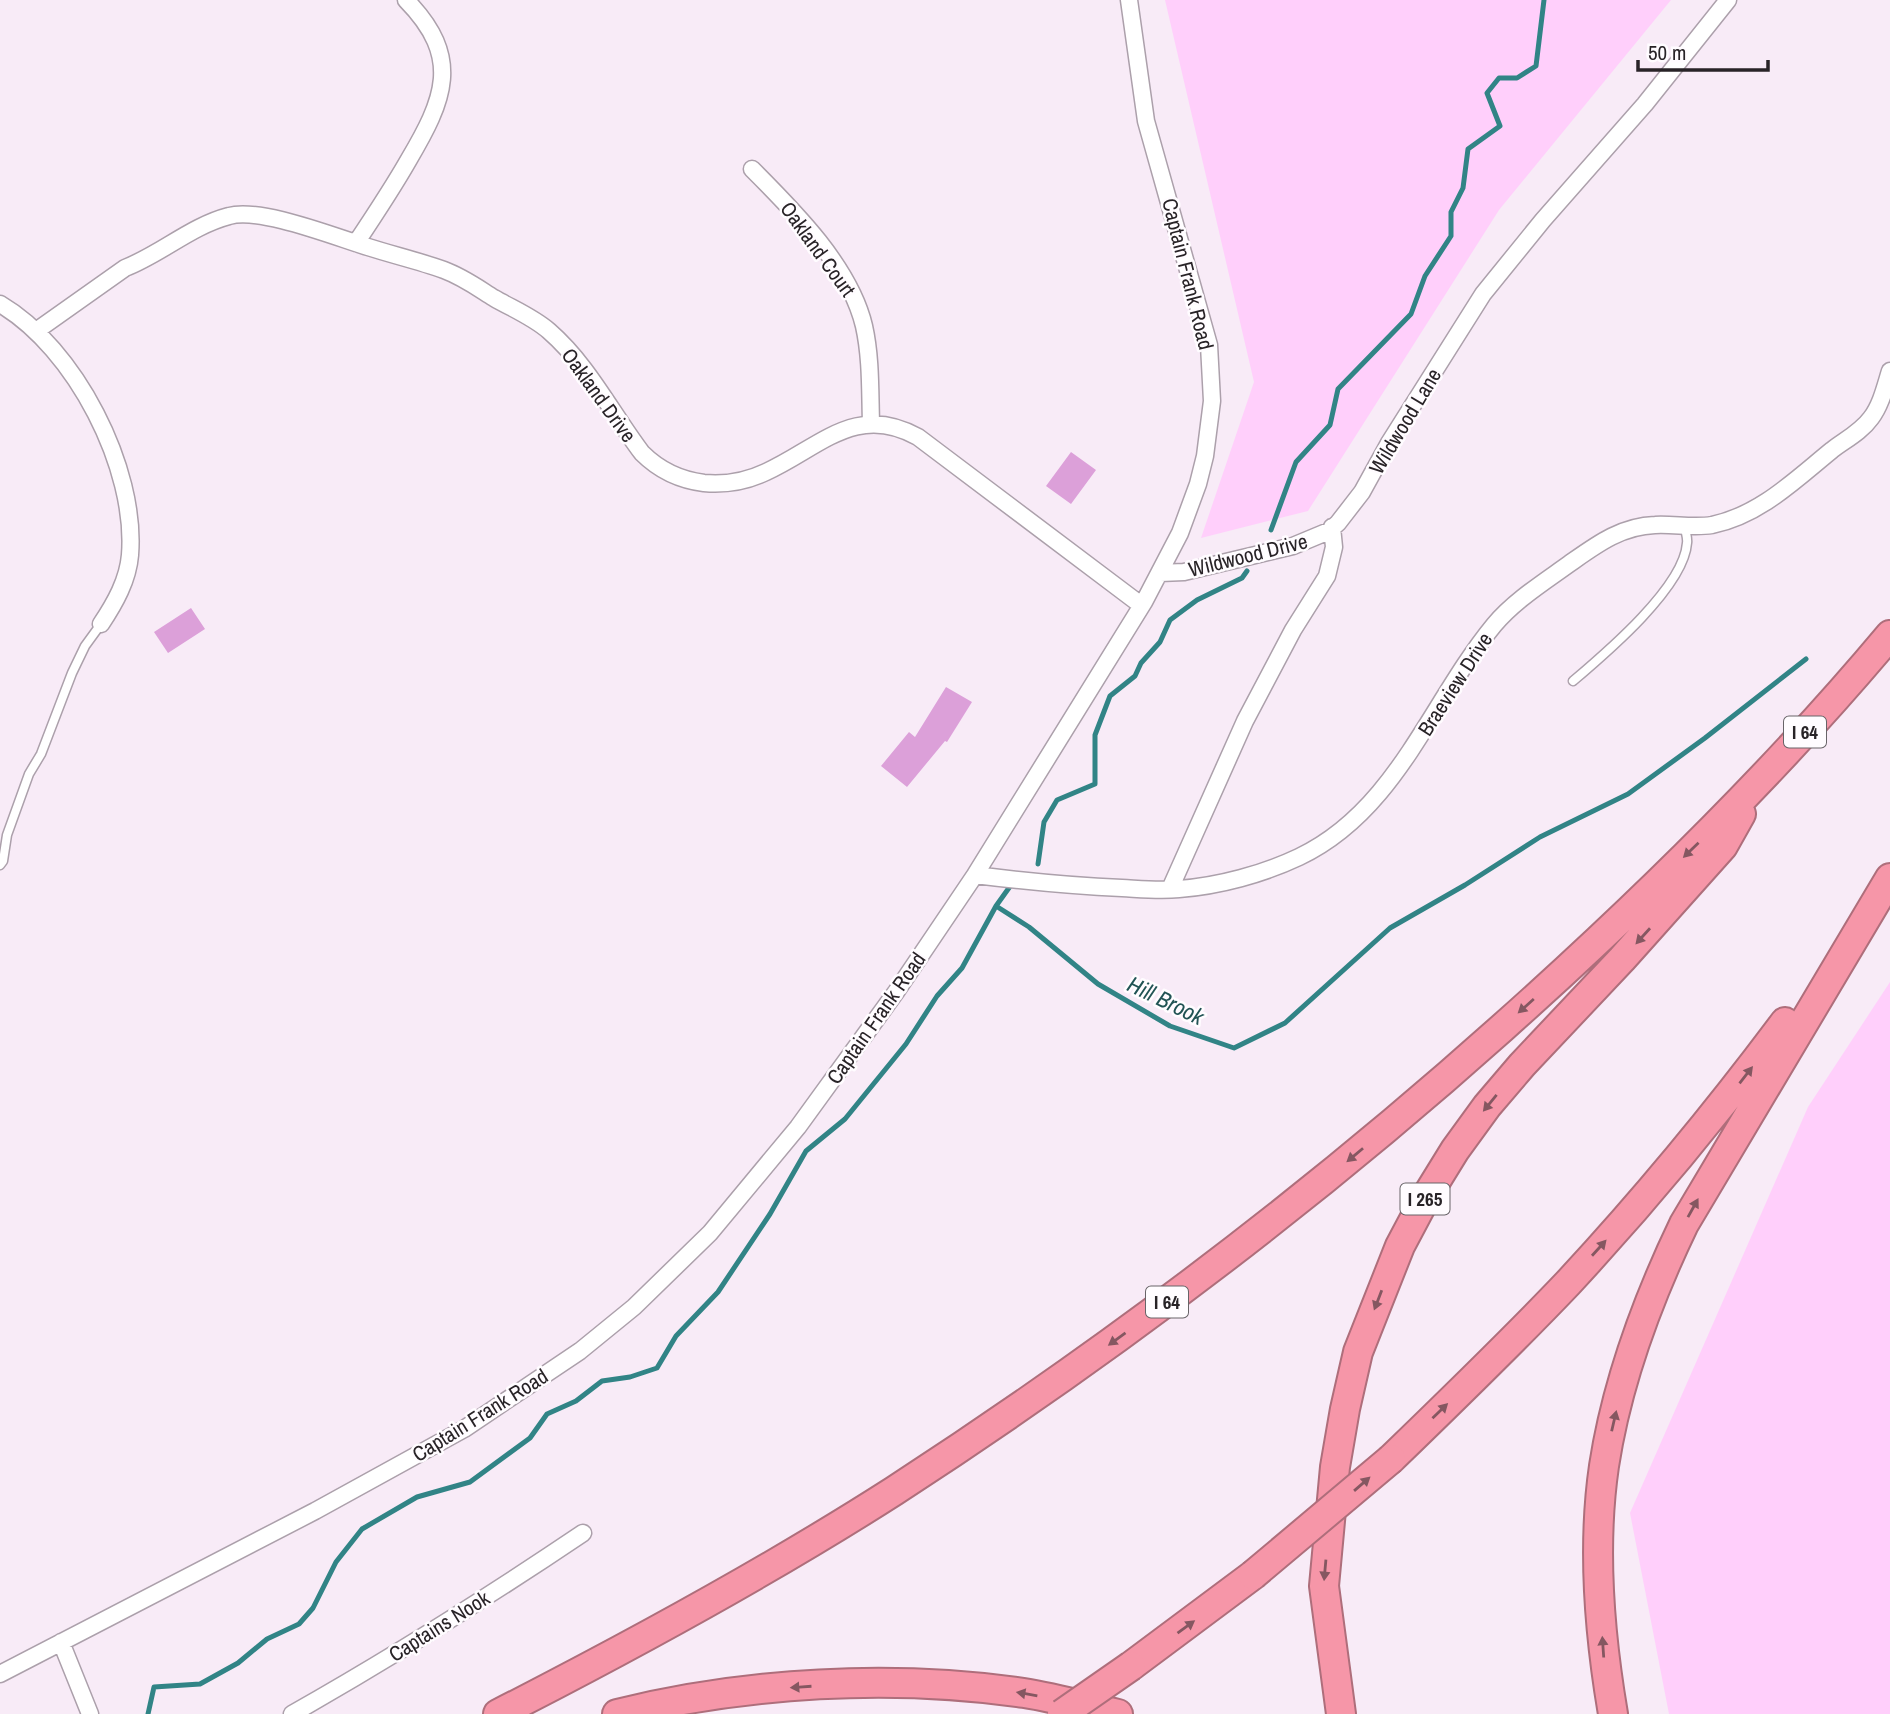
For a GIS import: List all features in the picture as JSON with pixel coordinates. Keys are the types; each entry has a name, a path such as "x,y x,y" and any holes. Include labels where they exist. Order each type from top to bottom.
{"highway":[{"name":"I 64","path":"498,1714 601,1662 779,1561 893,1492 1107,1346 1210,1270 1309,1193 1452,1073 1591,947 1757,784 1890,635"},
{"name":"I 265","path":"1341,1714 1324,1586 1335,1467 1358,1352 1400,1246 1441,1173 1487,1106 1723,846 1757,784"},
{"path":"1062,1714 1131,1667 1254,1575 1391,1459 1559,1292 1667,1172 1767,1047 1890,877"},
{"path":"1612,1714 1603,1658 1599,1529 1604,1465 1634,1341 1684,1224 1890,877"},
{"path":"617,1714 696,1698 761,1690 889,1683 953,1685 1027,1693 1118,1714"}],"street":[{"path":"356,243 403,170 439,103 443,75 436,45 421,18 406,0"},
{"name":"Captain Frank Road","path":"0,1674 315,1511 464,1429 551,1372 634,1307 710,1233 798,1127 888,1003 975,875 1160,573 1180,533 1198,484 1210,429 1212,373 1205,333 1146,121 1129,0"},
{"name":"Wildwood Lane","path":"1332,527 1362,492 1389,443 1483,294 1543,220 1645,104 1728,0"},
{"name":"Oakland Court","path":"752,169 781,198 820,245 855,297 867,341 871,423"},
{"name":"Oakland Drive","path":"36,331 125,268 194,230 231,215 278,220 445,270 535,320 560,341 583,368 642,453 653,464 679,478 724,485 739,482 769,471 836,432 871,423 903,429 918,437 1140,605"},
{"path":"0,304 36,331 69,372 103,425 122,477 130,522 130,556 123,587 102,624"},
{"name":"Braeview Drive","path":"975,875 1083,886 1170,889 1220,884 1297,858 1341,832 1362,815 1421,737 1467,660 1504,615 1613,534 1643,526 1711,525 1735,517 1790,487 1872,418 1890,371"},
{"path":"1170,889 1245,721 1293,629 1327,576 1334,547 1332,527"},
{"name":"Wildwood Drive","path":"1160,573 1184,572 1293,546 1317,537 1332,527"},
{"name":"Captains Nook","path":"292,1714 347,1683 583,1533"},
{"path":"61,1642 90,1714"}],"lane":[{"path":"1573,681 1633,628 1678,571 1688,543 1685,526"},
{"path":"0,865 7,835 29,774 41,754 85,646 102,624"}],"shaded area":[{"path":"1165,0 1671,0 1499,210 1308,511 1201,538 1254,382"},
{"path":"1890,982 1890,1714 1669,1714 1630,1513 1808,1107"}],"building":[{"path":"1071,452 1096,470 1071,504 1046,486"},
{"path":"191,608 205,629 168,653 154,632"},
{"path":"946,687 972,702 947,742 945,741 907,787 881,766 909,732 915,737"}],"waterway":[{"path":"1271,530 1296,462 1330,425 1338,389 1411,314 1425,276 1451,236 1451,212 1463,188 1468,149 1500,126 1487,93 1499,78 1517,78 1536,66 1544,0"},
{"path":"1038,864 1044,822 1057,800 1095,784 1095,735 1110,696 1135,676 1141,663 1160,642 1170,620 1197,600 1242,578 1247,571"},
{"name":"Hill Brook","path":"996,906 1029,927 1098,984 1170,1026 1234,1048 1285,1023 1390,928 1465,885 1540,837 1628,794 1806,659"},
{"path":"148,1714 154,1687 200,1684 238,1663 267,1639 299,1624 313,1608 336,1562 362,1529 417,1497 470,1482 530,1438 547,1414 576,1401 602,1381 630,1377 657,1368 676,1336 718,1292 770,1214 806,1151 845,1119 906,1044 937,996 962,968 996,906 1011,885"}]}
